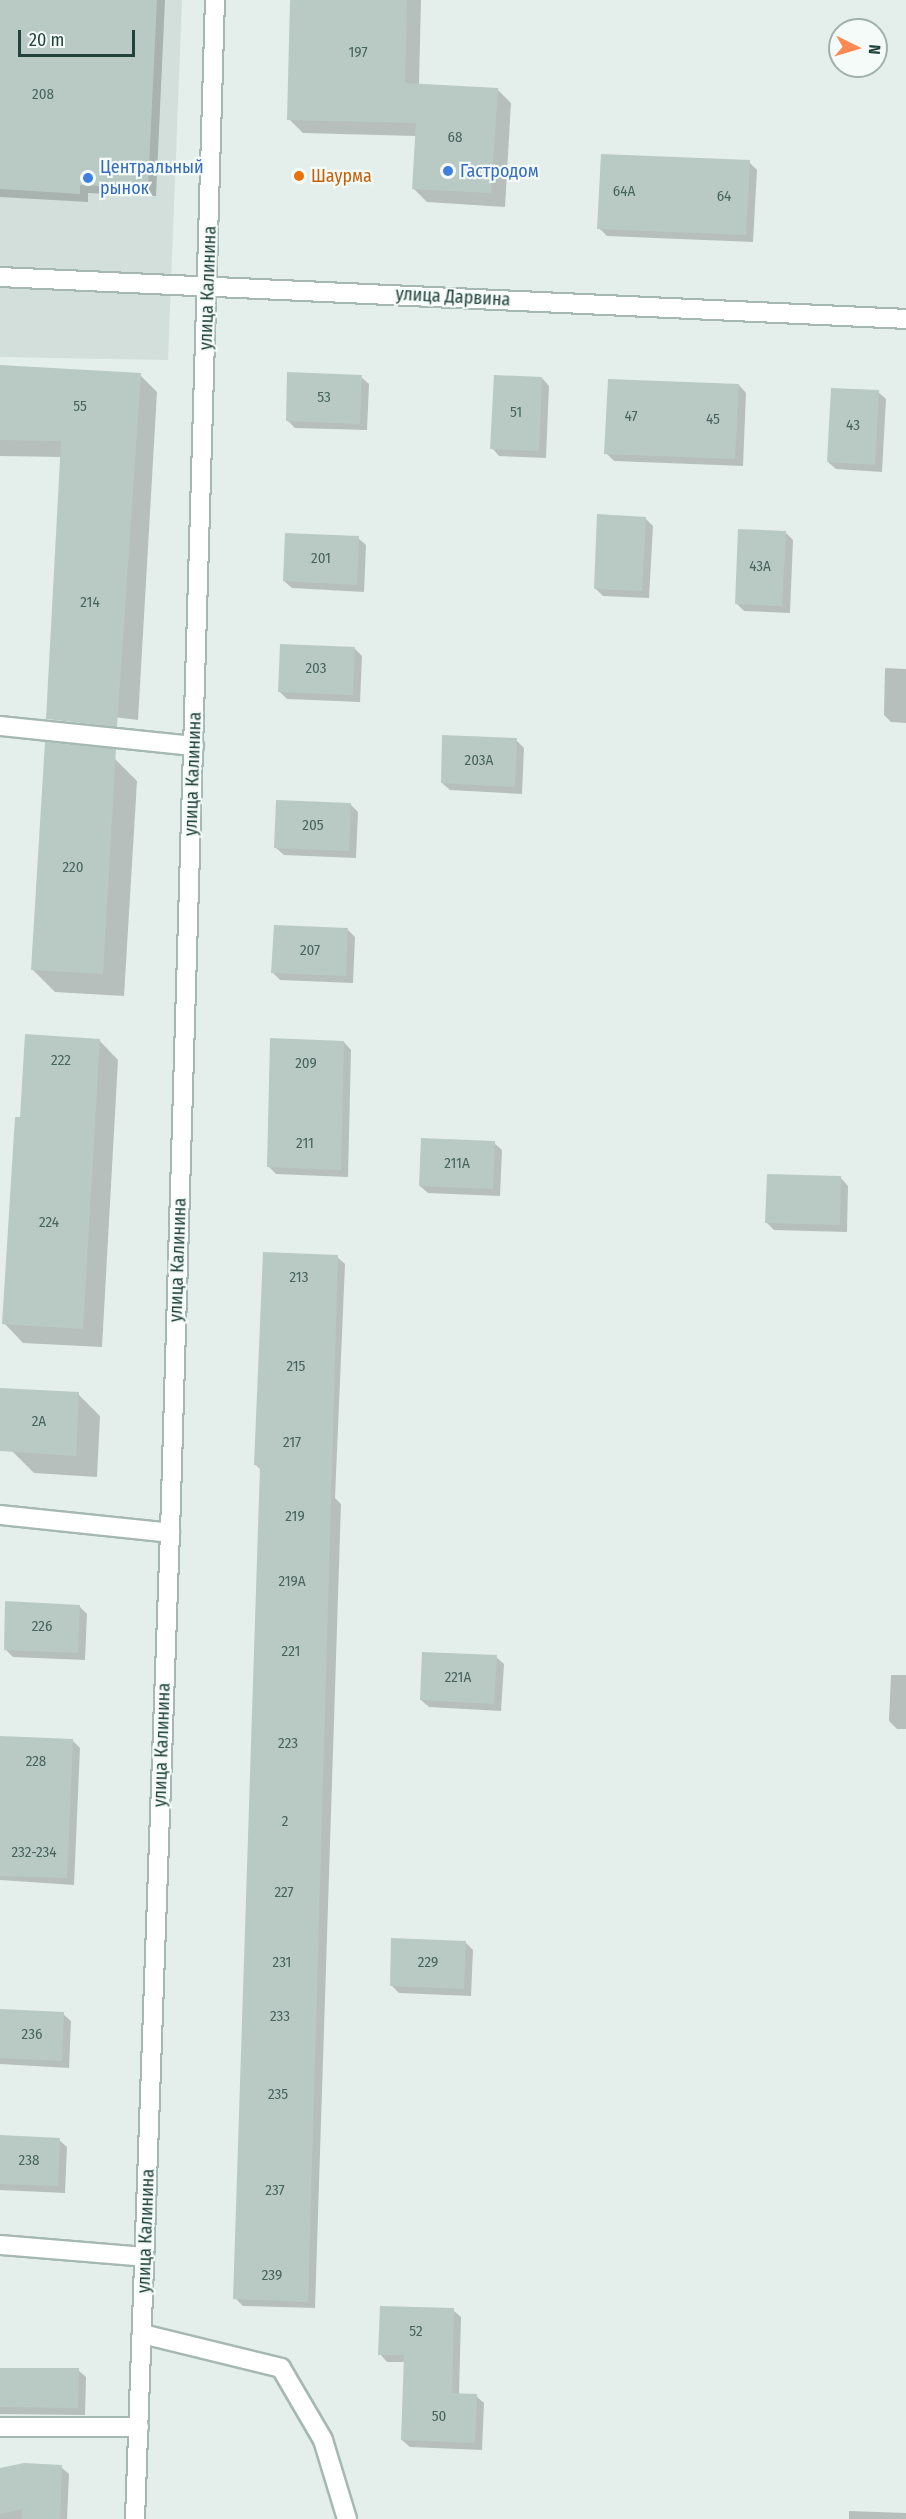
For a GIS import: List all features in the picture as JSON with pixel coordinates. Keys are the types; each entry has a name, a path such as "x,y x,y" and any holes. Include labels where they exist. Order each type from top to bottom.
{"street":[{"name":"улица Калинина","path":"135,2519 170,1533 215,0"},
{"name":"улица Дарвина","path":"0,277 906,319"},
{"path":"0,726 194,746"},
{"path":"0,1515 170,1533"},
{"path":"0,2245 145,2258"},
{"path":"142,2334 281,2368 323,2440 347,2519"},
{"path":"0,2427 139,2427"}],"shaded area":[{"name":"Центральный рынок","path":"0,0 182,0 168,360 0,357"}],"building":[{"path":"0,0 157,0 148,188 80,185 80,194 0,189"},
{"path":"290,0 407,0 405,83 498,88 491,193 412,189 416,123 287,120"},
{"path":"601,154 750,160 746,235 597,229"},
{"path":"0,365 141,373 117,727 46,719 61,441 0,440"},
{"path":"287,372 362,375 360,424 286,421"},
{"path":"494,375 542,377 539,451 490,449"},
{"path":"608,379 739,384 735,459 604,454"},
{"path":"831,388 879,390 875,465 827,462"},
{"path":"597,514 646,517 642,591 594,589"},
{"path":"738,529 786,531 782,606 735,604"},
{"path":"285,533 359,536 357,585 283,581"},
{"path":"280,644 355,647 353,695 278,692"},
{"path":"442,735 517,738 515,787 441,783"},
{"path":"45,742 116,749 103,974 31,970"},
{"path":"276,800 351,803 349,851 274,848"},
{"path":"274,925 348,928 346,976 271,973"},
{"path":"25,1034 100,1039 83,1329 2,1324 15,1117 20,1117"},
{"path":"270,1038 344,1041 341,1170 267,1167"},
{"path":"421,1138 495,1141 493,1189 419,1186"},
{"path":"767,1174 841,1176 840,1225 765,1223"},
{"path":"263,1252 338,1255 308,2302 233,2299 260,1466 254,1465"},
{"path":"0,1388 79,1392 76,1456 0,1451"},
{"path":"5,1601 80,1605 78,1653 4,1650"},
{"path":"422,1652 497,1655 494,1704 420,1700"},
{"path":"0,1736 73,1739 67,1878 0,1876"},
{"path":"391,1938 466,1941 464,1989 390,1986"},
{"path":"0,2009 64,2012 62,2061 0,2058"},
{"path":"0,2135 60,2138 58,2186 0,2184"},
{"path":"380,2306 454,2308 452,2393 477,2394 475,2443 401,2440 404,2355 378,2355"},
{"path":"0,2368 79,2368 78,2408 0,2407"},
{"path":"24,2463 62,2465 60,2519 22,2519 22,2509 0,2514 0,2468"}],"place":[{"name":"Гастродом","path":"448,171"},
{"name":"Шаурма","path":"299,176"},
{"name":"Центральный рынок","path":"88,178"}]}
